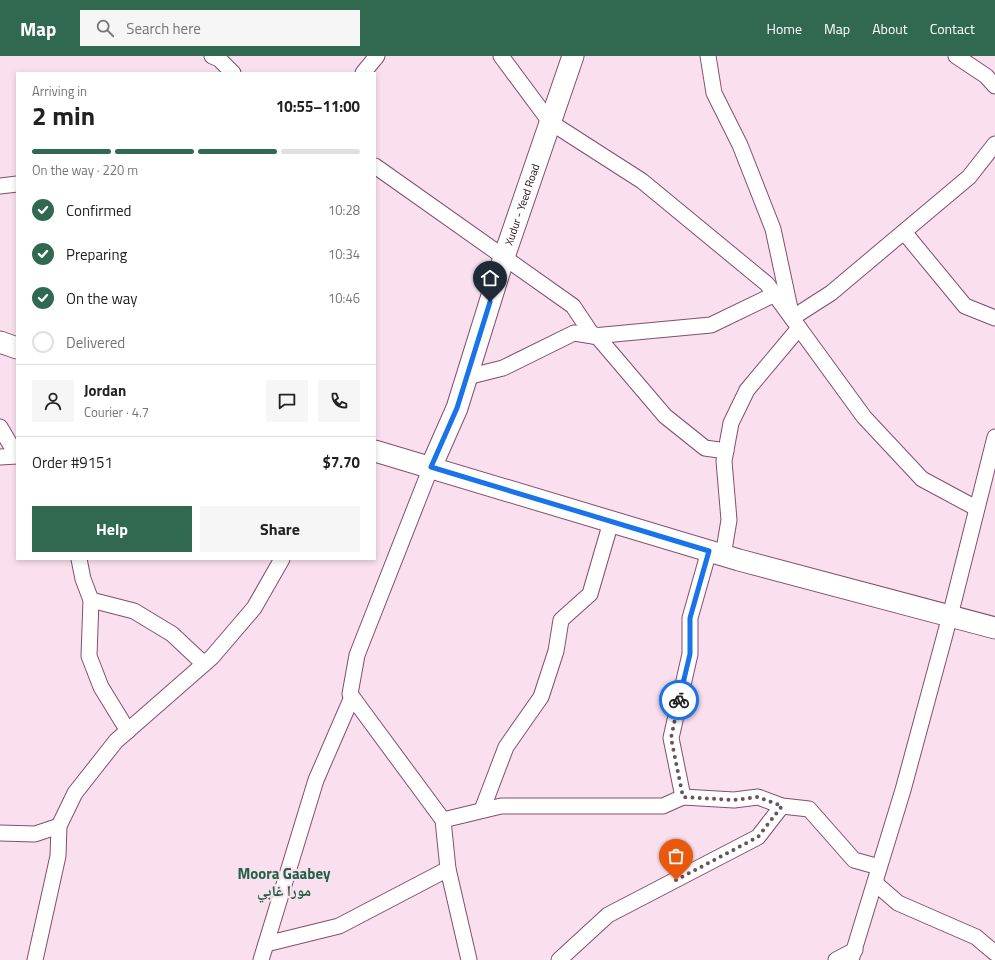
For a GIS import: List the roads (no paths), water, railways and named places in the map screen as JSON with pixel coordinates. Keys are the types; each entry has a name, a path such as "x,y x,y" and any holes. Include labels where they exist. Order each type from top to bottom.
{"main road":[{"name":"Xudur - Yeed Road","path":"431,467 457,408 504,257 573,56"},
{"path":"0,342 16,348"},
{"path":"376,451 716,553 995,628"}],"street":[{"path":"364,72 376,56"},
{"path":"501,56 550,122 642,181 767,284 864,417 922,479 976,508"},
{"path":"708,56 714,93 740,144 773,229 796,323"},
{"path":"956,56 986,76 995,86"},
{"path":"217,57 232,72"},
{"path":"683,797 671,738 690,654 690,618 729,520 724,461 731,423 747,390 796,323 969,177 995,144"},
{"path":"376,167 573,306 595,335 665,416 705,448 726,451"},
{"path":"0,186 16,184"},
{"path":"904,232 965,306 995,318"},
{"path":"467,377 503,368 574,333 595,335 711,325 775,294"},
{"path":"0,427 10,444 16,450"},
{"path":"836,960 853,955 875,883 903,790 950,616 995,437"},
{"path":"0,457 16,456"},
{"path":"431,467 357,655 350,694 443,820 448,869 469,960"},
{"path":"482,810 506,747 541,697 556,650 560,620 590,594 610,522"},
{"path":"79,560 83,579 91,600 89,656 101,687 128,731"},
{"path":"35,960 58,856 59,826 75,793 116,741 212,657 254,608 281,560"},
{"path":"91,600 134,611 172,634 204,664"},
{"path":"261,960 316,780 352,697"},
{"path":"443,820 500,806 664,806 683,797 734,800 758,797 782,806 809,809 854,860 879,867"},
{"path":"560,960 608,915 758,837 782,806"},
{"path":"0,833 35,834 59,826"},
{"path":"266,944 339,926 448,869"},
{"path":"875,883 898,903 976,937 995,953"}],"district":[{"name":"Moora Gaabey مورا غابي","path":"284,882"}]}
